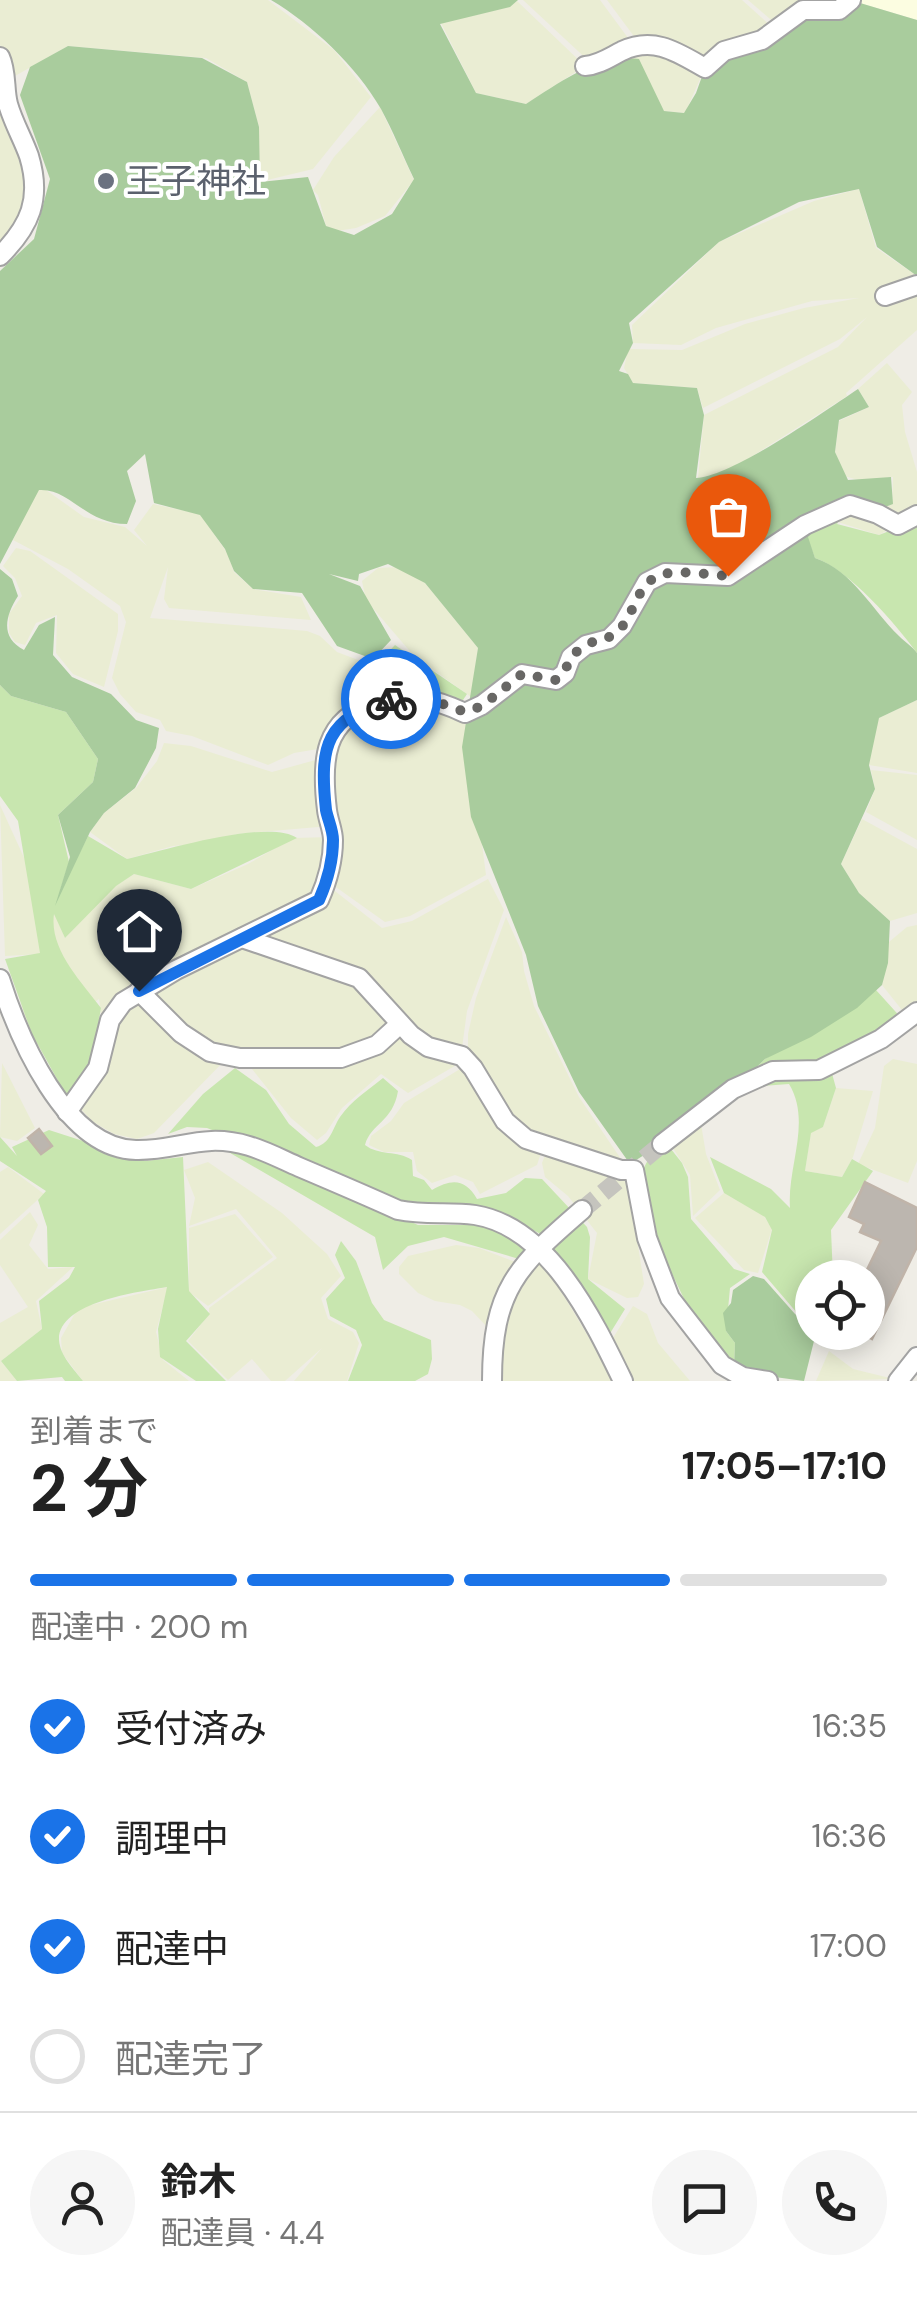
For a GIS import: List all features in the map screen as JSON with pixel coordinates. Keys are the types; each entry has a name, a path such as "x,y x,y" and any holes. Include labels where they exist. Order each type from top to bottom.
{"street":[{"path":"585,66 594,66 641,44 670,49 704,68 724,50 762,40 795,13 839,10 851,0"},
{"path":"0,58 8,105 29,156 34,181 34,202 21,235 0,256"},
{"path":"884,296 917,285"},
{"path":"67,1112 98,1068 110,1020 123,1002 319,900 326,884 333,837 326,811 325,753 332,732 358,709 399,696 420,696 465,712 482,706 522,674 556,680 565,673 571,657 586,645 610,639 647,582 665,574 728,576 805,525 850,506 898,525 917,515"},
{"path":"242,938 359,978 400,1024 428,1046 462,1056 505,1121 526,1138 621,1170 634,1170 648,1238 670,1298 722,1365 743,1377 768,1381"},
{"path":"0,979 9,1009 36,1065 67,1112 91,1135 114,1148 137,1150 204,1139 249,1145 398,1210 424,1216 473,1214 512,1226 540,1246 607,1347 623,1381"},
{"path":"139,991 181,1033 210,1052 240,1058 341,1058 377,1045 400,1024"},
{"path":"662,1144 733,1089 773,1072 819,1070 881,1038 917,1012"},
{"path":"492,1381 492,1344 514,1276 540,1246 582,1210"},
{"path":"898,1381 915,1363"}],"shaded area":[{"path":"0,0 268,0 334,50 371,97 313,169 259,182 259,127 247,82 206,58 68,46 15,76 0,45"},
{"path":"523,0 600,0 634,46 623,52 694,65 636,39 607,0 742,0 773,28 705,68 685,113 664,111 592,64"},
{"path":"748,0 844,0 777,25"},
{"path":"850,0 917,0 917,20"},
{"path":"517,1 585,66 526,104 476,93 441,23 509,7"},
{"path":"0,100 11,140 29,181 21,218 0,244"},
{"path":"380,107 414,180 385,216 337,231 326,226 318,195 313,190 334,157"},
{"path":"859,189 876,248 917,276 917,330 847,396 729,471 698,478 704,415 838,347 867,317 840,339 703,408 697,388 633,383 624,368 628,349 682,350 745,324 859,298 812,301 716,328 681,345 633,343 632,325 719,242 814,201"},
{"path":"887,363 912,392 902,405 917,472 917,513 879,535 838,522 850,505 874,513 892,504 893,477 862,481 844,476 835,452 839,421 869,407 858,389"},
{"path":"39,485 84,517 125,527 147,546 134,530 153,504 200,514 228,554 234,572 253,589 301,597 311,620 169,608 164,599 168,567 150,618 307,631 320,636 337,652 374,666 399,702 465,713 486,875 410,916 385,922 326,884 382,928 412,921 488,879 504,910 467,1011 460,1063 408,1093 381,1074 342,1108 317,1140 291,1118 252,1069 229,1056 154,1133 137,1139 114,1134 93,1122 79,1107 107,1053 99,999 67,1021 44,1055 28,1028 21,1003 52,927 54,911 65,938 111,889 134,874 191,889 248,864 293,838 332,837 330,826 237,834 127,859 90,832 104,813 136,788 157,761 164,743 191,746 272,772 330,756 330,747 294,753 268,765 192,736 166,731 160,720 136,712 112,678 126,622 120,606 68,569 13,540"},
{"path":"16,548 30,551 118,614 118,631 104,687 73,674 56,653 57,615 36,623 25,645 15,642 9,633 9,614 22,596 15,578 3,566"},
{"path":"398,567 425,583 478,648 471,697 414,656 366,600 362,581 378,568"},
{"path":"917,700 917,773 869,765 869,738 879,718"},
{"path":"871,770 917,775 917,840 866,812 875,789"},
{"path":"0,805 26,862 41,954 5,956"},
{"path":"862,819 917,849 917,913 890,921 859,893 841,864"},
{"path":"506,917 522,952 534,1006 579,1097 623,1162 527,1134 507,1117 468,1049 476,998"},
{"path":"917,925 917,1005 906,1015 882,985 889,942 907,927"},
{"path":"893,1059 917,1064 917,1161 908,1183 858,1164 875,1128 884,1066"},
{"path":"2,1063 35,1128 17,1141 0,1137"},
{"path":"465,1066 496,1125 522,1145 542,1150 537,1165 480,1194 473,1182 455,1175 432,1183 417,1171 413,1152 384,1152 369,1145 371,1136 391,1121 404,1103"},
{"path":"836,1088 873,1091 853,1157 842,1177 805,1171 811,1132 823,1127"},
{"path":"701,1124 706,1154 720,1190 693,1216 690,1175 671,1145"},
{"path":"546,1153 628,1181 644,1284 638,1297 627,1298 588,1279 597,1233 568,1196 545,1177 542,1163"},
{"path":"208,1162 282,1213 327,1254 341,1276 321,1298 328,1319 353,1332 359,1343 347,1381 294,1381 322,1348 285,1381 271,1381 252,1359 228,1380 188,1341 209,1314 209,1308 277,1258 236,1209 189,1226 195,1198 184,1170"},
{"path":"8,1167 44,1194 0,1234 0,1172"},
{"path":"724,1193 764,1216 772,1229 758,1273 744,1270 695,1218"},
{"path":"30,1212 38,1225 29,1245 48,1269 73,1267 36,1301 42,1329 1,1361 17,1381 0,1381 0,1323 28,1307 0,1265 0,1240"},
{"path":"235,1214 273,1257 208,1306 189,1292 189,1228"},
{"path":"456,1245 479,1248 518,1263 489,1329 472,1311 418,1293 399,1274 399,1267 408,1256"},
{"path":"539,1257 615,1381 501,1381 501,1342 510,1302"},
{"path":"168,1287 156,1332 163,1360 189,1381 83,1381 62,1353 61,1338 78,1308"},
{"path":"633,1306 647,1314 658,1343 690,1381 634,1381 613,1338"},
{"path":"829,1351 853,1369 894,1379 816,1381"}],"green space":[{"path":"271,0 518,0 510,7 440,24 476,93 526,104 593,66 639,59 664,111 684,113 705,68 727,49 850,0 917,20 917,276 877,247 859,189 799,202 719,242 629,323 633,343 619,371 628,374 633,383 697,388 704,415 696,478 712,475 754,455 858,389 869,407 839,420 835,452 848,480 891,477 893,504 872,512 831,514 808,537 815,558 851,582 917,653 917,700 879,718 869,765 875,789 841,864 859,893 890,921 888,963 882,985 857,1008 811,1037 765,1059 705,1116 630,1164 579,1092 538,1006 526,955 471,817 462,747 478,648 425,583 388,564 359,574 358,581 329,574 360,586 391,640 373,659 337,646 302,593 253,589 234,571 225,549 200,515 154,503 145,454 127,471 136,501 127,524 100,518 60,494 39,490 0,564 0,271 34,239 50,179 20,95 30,67 68,46 202,58 247,82 259,127 260,182 308,177 326,226 354,235 392,214 414,179 381,109 359,77 318,34"},
{"path":"850,505 837,524 879,535 917,520 917,653 856,585 815,558 807,537 826,518"},
{"path":"0,569 12,579 18,596 7,626 16,645 24,650 39,625 55,617 53,655 72,677 111,694 136,720 159,728 156,748 135,788 104,813 90,832 55,906 70,857 58,815 93,782 98,759 66,712 11,696 0,685"},
{"path":"395,645 467,694 459,706 406,686 379,662"},
{"path":"0,685 11,696 66,712 98,759 93,782 58,815 69,862 60,891 88,836 127,859 240,834 283,833 297,838 191,889 134,874 116,886 65,938 54,914 61,952 101,1008 91,1068 72,1106 32,1034 5,959 40,953 18,821 0,796"},
{"path":"876,990 904,1021 831,1070 836,1088 823,1127 811,1133 805,1171 842,1177 852,1159 873,1171 831,1230 832,1260 795,1260 795,1311 762,1272 772,1230 765,1217 724,1193 710,1157 771,1189 790,1208 799,1129 796,1099 789,1084 761,1086 774,1078 742,1081 765,1059"},
{"path":"235,1068 266,1090 289,1124 316,1147 328,1139 349,1106 383,1078 398,1091 392,1109 365,1145 412,1160 413,1176 424,1180 432,1190 457,1182 468,1187 477,1199 506,1193 525,1178 542,1179 587,1227 588,1279 625,1309 609,1335 544,1236 517,1221 479,1208 396,1205 207,1128 187,1127 168,1134 203,1094"},
{"path":"49,1130 145,1161 183,1157 189,1291 210,1314 186,1341 226,1381 196,1381 160,1357 158,1329 167,1287 102,1301 71,1316 62,1327 60,1346 83,1381 65,1381 62,1377 17,1381 1,1361 42,1329 39,1301 69,1278 75,1267 48,1267 47,1227 38,1200 46,1191 0,1161 0,1137 17,1156 12,1147"},
{"path":"667,1144 688,1177 691,1219 734,1269 750,1274 730,1288 726,1331 735,1343 734,1367 687,1305 652,1232 640,1175 649,1158"},
{"path":"225,1150 253,1153 418,1225 484,1225 534,1242 519,1259 444,1237 408,1246 383,1270 375,1237"},
{"path":"341,1241 356,1261 372,1303 384,1320 431,1340 428,1374 415,1381 348,1381 362,1345 356,1330 330,1316 326,1299 345,1278 335,1255"},
{"path":"753,1276 764,1279 795,1314 795,1350 812,1350 804,1381 746,1373 734,1367 735,1343 726,1331 723,1313 731,1303 733,1290"}],"building":[{"path":"39,1129 52,1146 41,1154 28,1138"},
{"path":"865,1182 917,1208 917,1247 885,1312 885,1260 872,1260 881,1241 860,1232 864,1224 849,1217"}],"tunnel":[{"path":"582,1210 662,1144"}],"way so far":[{"path":"391,699 420,696 465,712 482,706 522,674 556,680 565,673 571,657 586,645 610,639 647,582 665,574 728,576"}],"place":[{"name":"王子神社","path":"106,181"}],"route":[{"path":"139,991 319,900 326,884 333,837 326,811 325,753 332,732 358,709 391,699"}]}
